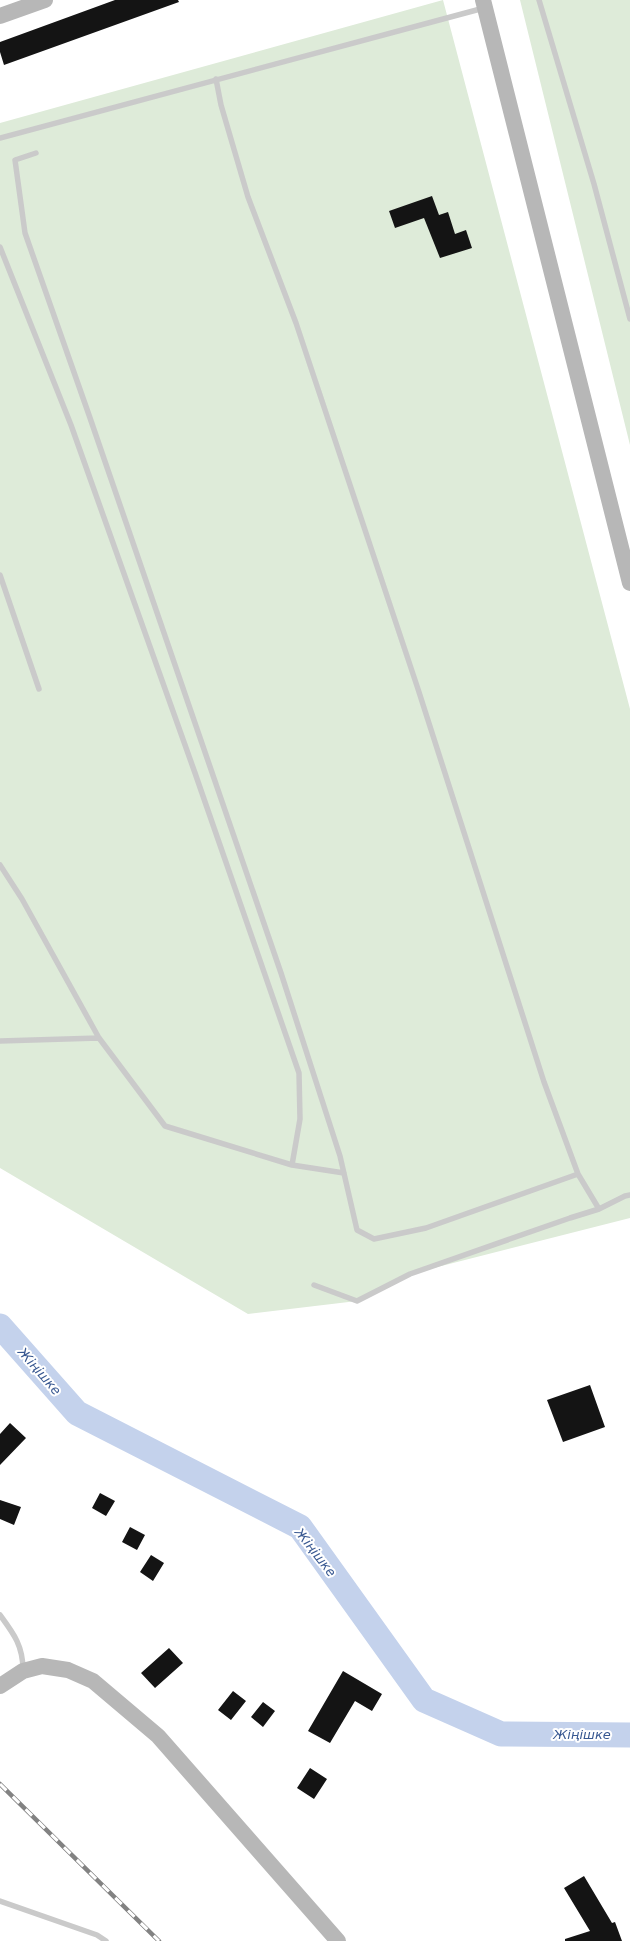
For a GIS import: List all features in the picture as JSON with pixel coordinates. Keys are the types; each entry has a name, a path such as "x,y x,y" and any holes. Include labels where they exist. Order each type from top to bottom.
{"street":[{"path":"0,16 45,0"},
{"path":"484,4 630,583"},
{"path":"0,1686 23,1671 42,1666 68,1670 93,1681 158,1736 338,1941"}],"lane":[{"path":"539,0 594,184 630,318"},
{"path":"0,138 484,4"},
{"path":"216,79 221,105 248,197 296,322 421,697 544,1082 578,1174 599,1209"},
{"path":"36,153 15,160 25,234 90,415 281,973 344,1173 357,1230 374,1239 426,1228 578,1174"},
{"path":"0,247 71,425 195,773 299,1073 300,1120 292,1165"},
{"path":"0,575 39,689"},
{"path":"0,865 22,899 99,1038 165,1126 292,1165 344,1173"},
{"path":"0,1041 99,1038"},
{"path":"314,1285 358,1301 410,1274 599,1209 630,1195"},
{"path":"0,1615 16,1637 23,1656 23,1671"},
{"path":"0,1901 97,1935 106,1941"}],"green space":[{"path":"443,0 630,709 630,1218 410,1274 357,1301 248,1314 0,1168 0,123"},
{"path":"520,0 630,0 630,445"}],"building":[{"path":"115,0 178,0 179,2 4,65 0,52 0,42"},
{"path":"432,196 439,215 448,212 455,234 466,230 472,248 440,258 424,218 395,228 389,211"},
{"path":"590,1385 605,1427 563,1442 547,1400"},
{"path":"10,1423 26,1438 0,1465 0,1434"},
{"path":"100,1493 115,1501 106,1516 92,1508"},
{"path":"0,1500 21,1507 14,1525 0,1519"},
{"path":"130,1527 145,1535 137,1550 122,1542"},
{"path":"151,1555 164,1563 153,1581 140,1572"},
{"path":"169,1648 183,1663 155,1688 141,1673"},
{"path":"343,1671 382,1694 372,1711 355,1701 330,1743 308,1731"},
{"path":"233,1691 246,1701 231,1720 218,1710"},
{"path":"263,1702 275,1711 263,1727 251,1717"},
{"path":"310,1768 327,1779 314,1799 297,1788"},
{"path":"584,1876 612,1923 615,1922 622,1941 565,1941 565,1939 590,1931 564,1888"}],"waterway":[{"name":"Жіңішке","path":"0,1326 77,1413 300,1527 424,1700 501,1734 630,1735"}],"railway":[{"path":"0,1784 159,1941"}]}
